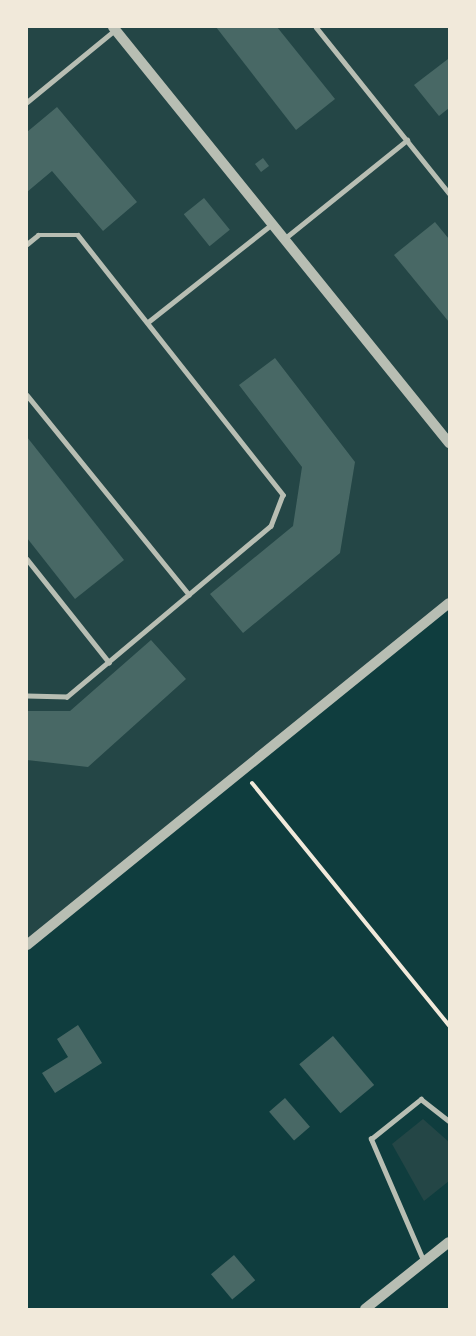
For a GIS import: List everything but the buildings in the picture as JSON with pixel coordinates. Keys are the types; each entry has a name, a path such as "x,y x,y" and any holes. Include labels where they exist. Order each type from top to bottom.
{"street":[{"path":"114,29 449,443"},
{"path":"27,945 449,603"},
{"path":"365,1309 449,1242"}],"lane":[{"path":"316,27 449,193"},
{"path":"27,102 114,29"},
{"path":"284,239 407,141"},
{"path":"147,322 272,224"},
{"path":"27,244 38,235 78,235 283,495 271,526 67,697 27,696"},
{"path":"27,395 189,594"},
{"path":"27,559 110,662"},
{"path":"424,1262 371,1138 421,1099 449,1121"}],"path":[{"path":"242,771 449,1025"}],"shaded area":[{"path":"27,27 449,27 449,603 27,945"},
{"path":"423,1119 449,1142 449,1181 424,1201 392,1144"}]}
